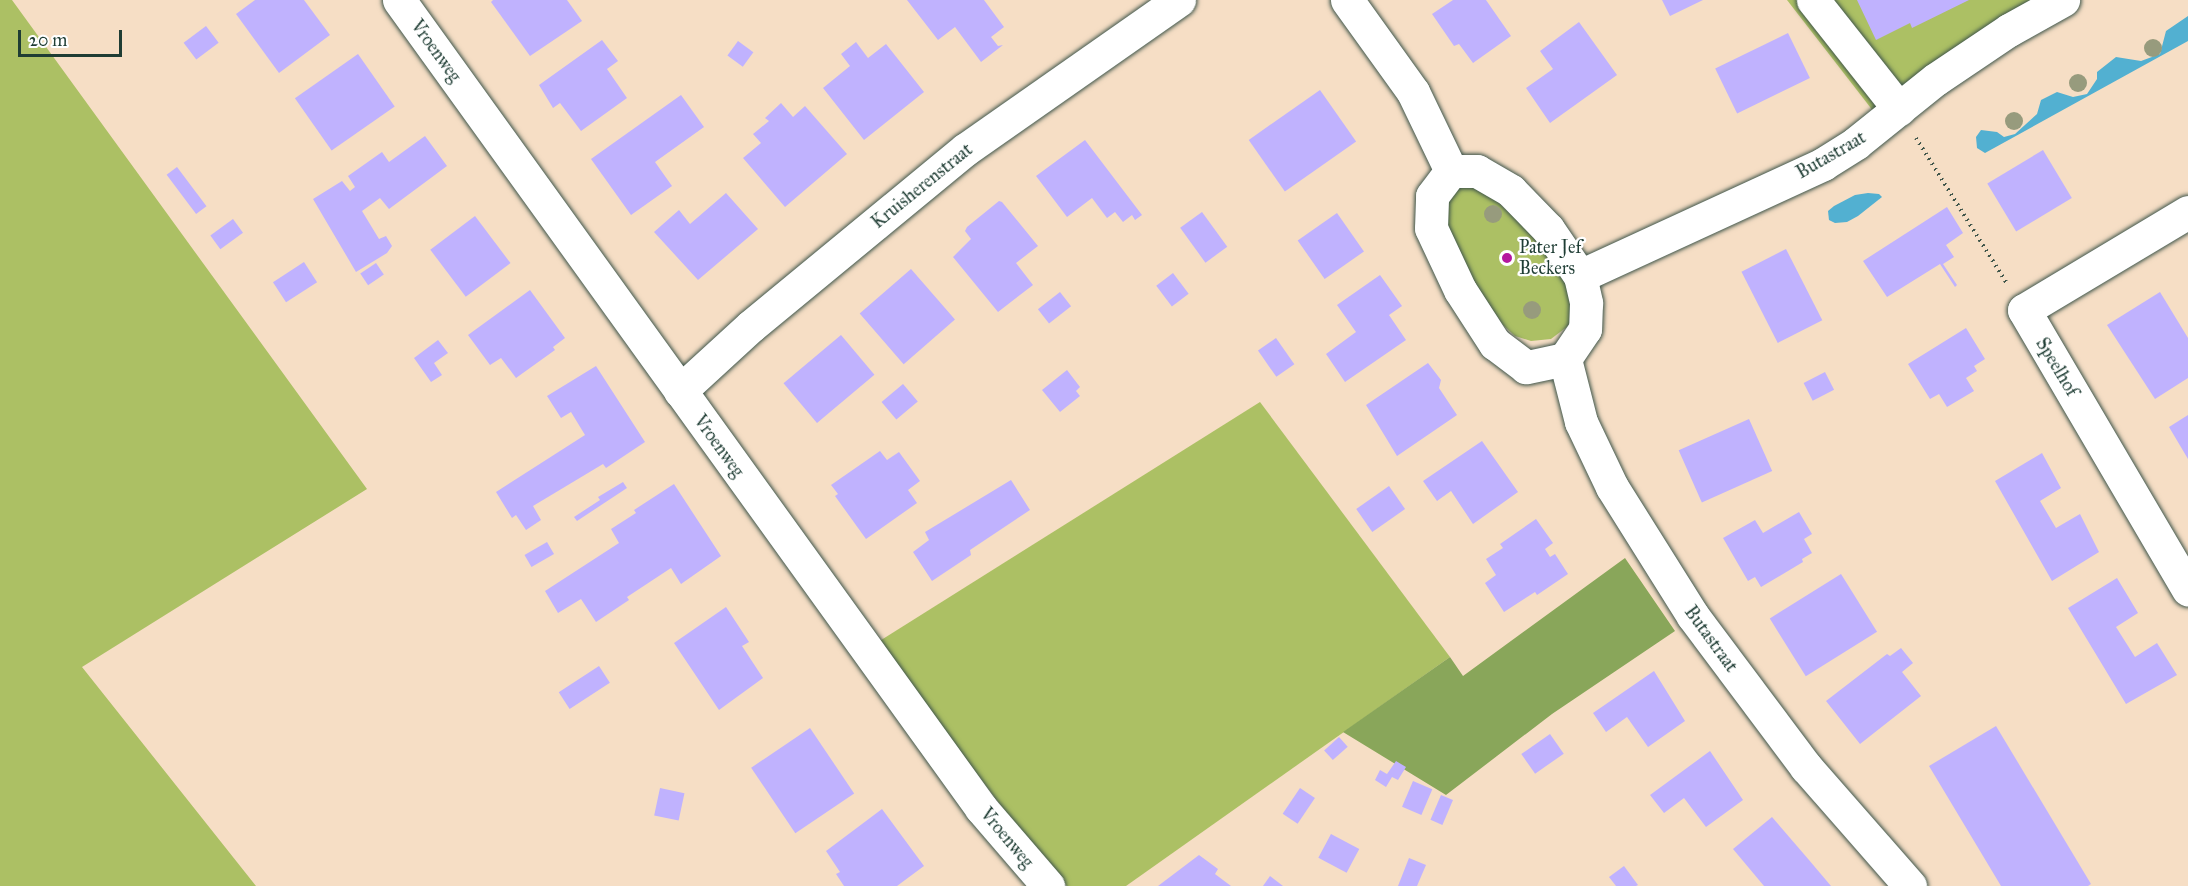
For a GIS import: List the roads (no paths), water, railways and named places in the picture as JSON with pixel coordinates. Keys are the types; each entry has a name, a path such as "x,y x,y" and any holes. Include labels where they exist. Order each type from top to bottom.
{"street":[{"name":"Vroenweg","path":"399,0 981,808 1048,886"},
{"name":"Kruisherenstraat","path":"680,392 751,326 966,149 1179,0"},
{"path":"1347,0 1413,92 1451,171"},
{"path":"1813,0 1899,109"},
{"name":"Butastraat","path":"1580,276 1822,164 1856,143 1935,79 1999,36 2063,0"},
{"path":"1451,171 1477,171 1511,191 1548,229 1580,276 1586,303 1585,329 1565,359 1526,367 1495,344 1460,290 1431,228 1432,196 1451,171"},
{"name":"Speelhof","path":"2188,212 2024,310 2188,589"},
{"name":"Butastraat","path":"1565,359 1581,422 1612,487 1693,616 1806,767 1910,886"}],"water":[{"path":"2188,16 2188,41 1985,153 1977,148 1976,137 1981,130 1997,132 2004,137 2015,134 2037,114 2041,100 2057,92 2073,97 2087,94 2097,79 2097,72 2116,57 2141,61 2160,54 2166,31"},
{"path":"1879,194 1882,197 1847,222 1835,223 1829,220 1828,211 1834,206 1855,195"}],"place":[{"name":"Pater Jef Beckers","path":"1507,258"}]}
